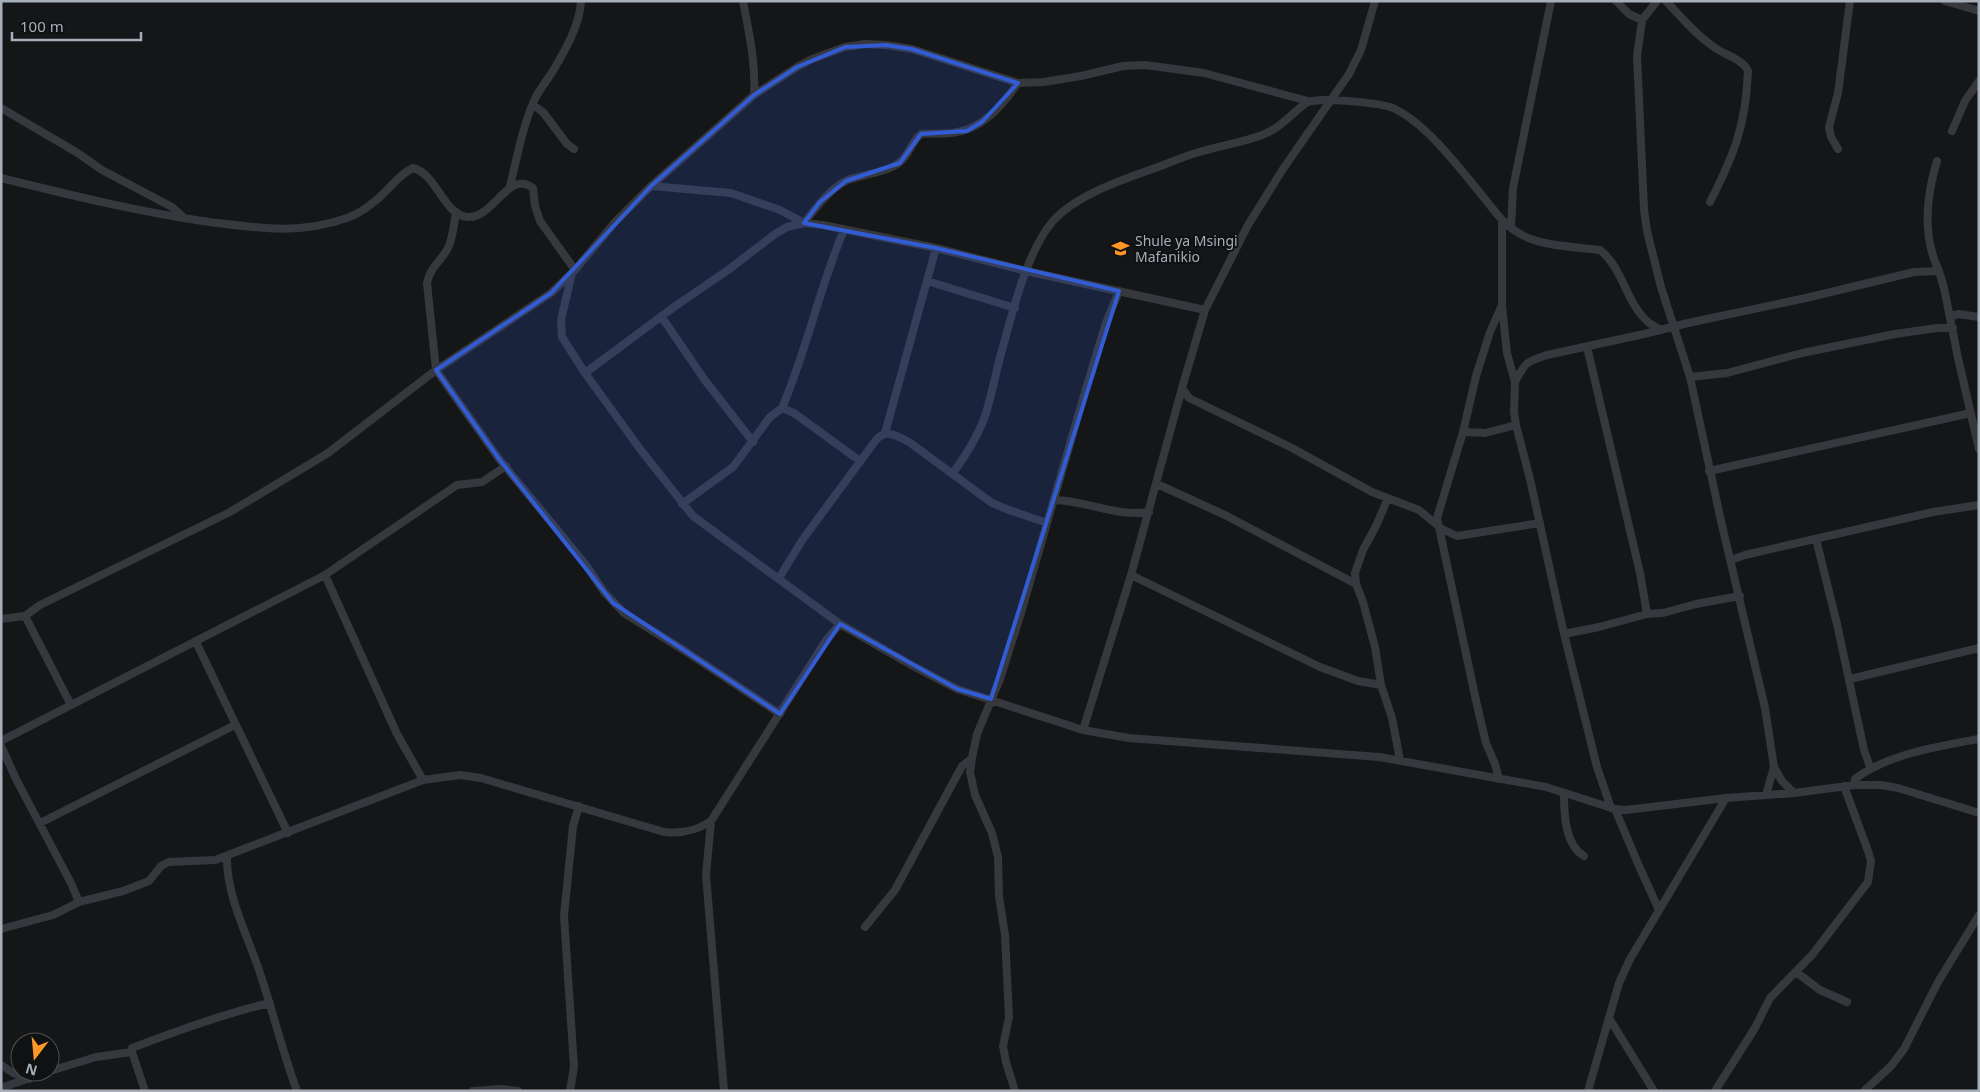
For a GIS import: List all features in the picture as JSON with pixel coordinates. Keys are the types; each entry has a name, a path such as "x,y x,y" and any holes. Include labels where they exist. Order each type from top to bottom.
{"street":[{"path":"1,178 134,210 253,228 285,230 323,226 356,214 385,192 404,173 413,168 427,176 456,212 467,217 478,215 497,201 510,186 526,122 533,104 554,69 576,23 581,1"},
{"path":"743,1 753,52 754,95"},
{"path":"1083,730 1131,576 1205,310 1248,225 1283,169 1332,100 1355,63 1375,1"},
{"path":"1511,228 1514,188 1551,1"},
{"path":"1616,1 1629,14 1642,20"},
{"path":"1656,1 1642,20 1637,56 1644,209 1653,259 1690,377 1709,470 1765,708 1774,768 1782,781 1794,793"},
{"path":"1666,1 1705,41 1746,67 1748,71 1740,135 1731,160 1710,202"},
{"path":"1838,149 1831,137 1830,127 1838,93 1850,1"},
{"path":"1945,1 1979,11"},
{"path":"1,619 25,616 40,605 230,512 328,453 436,370 552,293 574,271 615,222 651,186 754,95 812,59 845,47 865,44 912,49 1018,83 1044,82 1123,66 1145,65 1204,73 1308,101 1332,100 1381,104 1402,112 1428,135 1463,170 1502,222 1524,236 1544,242 1600,250 1605,254 1639,311 1648,322 1661,330"},
{"path":"1952,131 1965,101 1979,81"},
{"path":"585,373 775,234 787,227 804,223 820,202 846,180 900,162 908,153 913,142 921,134 952,133 967,130 982,122 1006,100 1018,83"},
{"path":"953,473 968,453 986,414 1004,343 1026,271 1044,234 1054,220 1068,208 1090,195 1122,180 1195,153 1262,135 1289,120 1308,101"},
{"path":"533,104 543,112 567,144 574,149"},
{"path":"1,108 76,152 102,170 172,208 185,218"},
{"path":"1938,160 1929,196 1928,243 1938,271 1953,328 1979,449"},
{"path":"510,186 528,184 533,188 535,206 540,221 574,271 561,320 562,337 585,373 682,504 693,516 840,624 957,689 1083,730 1129,738 1400,760 1546,787 1564,794 1626,810 1844,786 1881,785 1898,788 1979,813"},
{"path":"651,186 731,193 780,210 804,223 936,248 1026,271 1205,310"},
{"path":"456,212 450,244 447,251 429,272 427,282 436,370 506,466 586,565 604,592 624,613 780,714"},
{"path":"1502,222 1502,305 1507,353 1515,382 1514,412 1516,425 1597,767 1638,866 1659,910"},
{"path":"682,504 733,467 770,417 782,408 799,366 826,277 844,230"},
{"path":"885,433 936,248"},
{"path":"1515,382 1524,364 1533,359 1914,272 1938,271"},
{"path":"927,282 1015,308"},
{"path":"1015,1091 1003,1046 1009,1017 1005,935 999,896 998,857 992,833 975,795 970,772 977,734 1000,679 1055,500 1106,323 1119,291"},
{"path":"1499,779 1486,743 1437,518 1463,432 1479,368 1490,332 1502,305"},
{"path":"1950,316 1959,314 1979,317"},
{"path":"661,316 704,379 753,442"},
{"path":"1690,377 1727,373 1802,353 1895,334 1937,328 1953,328"},
{"path":"1587,346 1640,573 1647,614"},
{"path":"1182,388 1189,398 1292,448 1372,492 1419,510 1438,525 1457,536"},
{"path":"782,408 794,413 860,461"},
{"path":"1709,470 1971,413"},
{"path":"1463,432 1485,433 1516,425"},
{"path":"779,578 803,539 880,434 896,435 909,442 992,503 1047,523"},
{"path":"1,741 325,575 457,485 482,482 506,466"},
{"path":"1157,484 1225,515 1356,584"},
{"path":"1388,498 1363,550 1355,573 1356,584 1375,647 1381,685 1388,702 1400,760"},
{"path":"1055,500 1072,501 1129,514 1149,512"},
{"path":"1730,560 1947,509 1979,505"},
{"path":"1444,544 1457,536 1540,523"},
{"path":"1816,539 1850,679 1864,750 1870,768"},
{"path":"325,575 397,734 423,780"},
{"path":"1131,576 1320,667 1358,680 1381,685"},
{"path":"1564,634 1600,627 1647,614 1664,613 1696,604 1740,596"},
{"path":"25,616 71,705"},
{"path":"724,1091 706,875 711,821 827,639 840,624"},
{"path":"196,642 288,833"},
{"path":"1850,679 1979,648"},
{"path":"40,823 235,725"},
{"path":"1855,785 1855,778 1870,768 1906,755 1979,739"},
{"path":"1,746 17,782 40,823 79,902"},
{"path":"865,927 895,890 962,766 972,758"},
{"path":"1766,795 1774,768"},
{"path":"1,929 53,915 79,902 123,891 149,881 160,866 169,862 215,860 423,780 460,775 481,778 664,832 678,833 695,830 711,821"},
{"path":"1715,1091 1755,1028 1770,998 1827,937 1868,882 1871,861 1844,786"},
{"path":"1564,794 1564,812 1568,831 1573,846 1584,856"},
{"path":"1588,1091 1600,1043 1626,967 1726,798"},
{"path":"570,1091 574,1067 564,916 573,826 579,806"},
{"path":"227,856 229,877 236,906 270,1003 297,1091"},
{"path":"1864,1091 1891,1066 1904,1049 1938,982 1979,915"},
{"path":"1796,972 1820,990 1847,1002"},
{"path":"145,1091 132,1048 241,1010 270,1003"},
{"path":"1610,1018 1620,1039 1654,1091"},
{"path":"60,1068 96,1057 132,1052"},
{"path":"1,1088 16,1087"},
{"path":"473,1091 502,1089 518,1091"}],"highlighted area":[{"path":"886,45 912,49 1018,83 982,122 967,131 921,134 900,163 846,181 820,202 804,223 936,248 1119,291 991,699 957,689 840,624 780,714 613,603 499,459 436,370 551,293 651,186 754,95 797,67 845,47"}],"place":[{"name":"Shule ya Msingi Mafanikio","path":"1121,249"}]}
